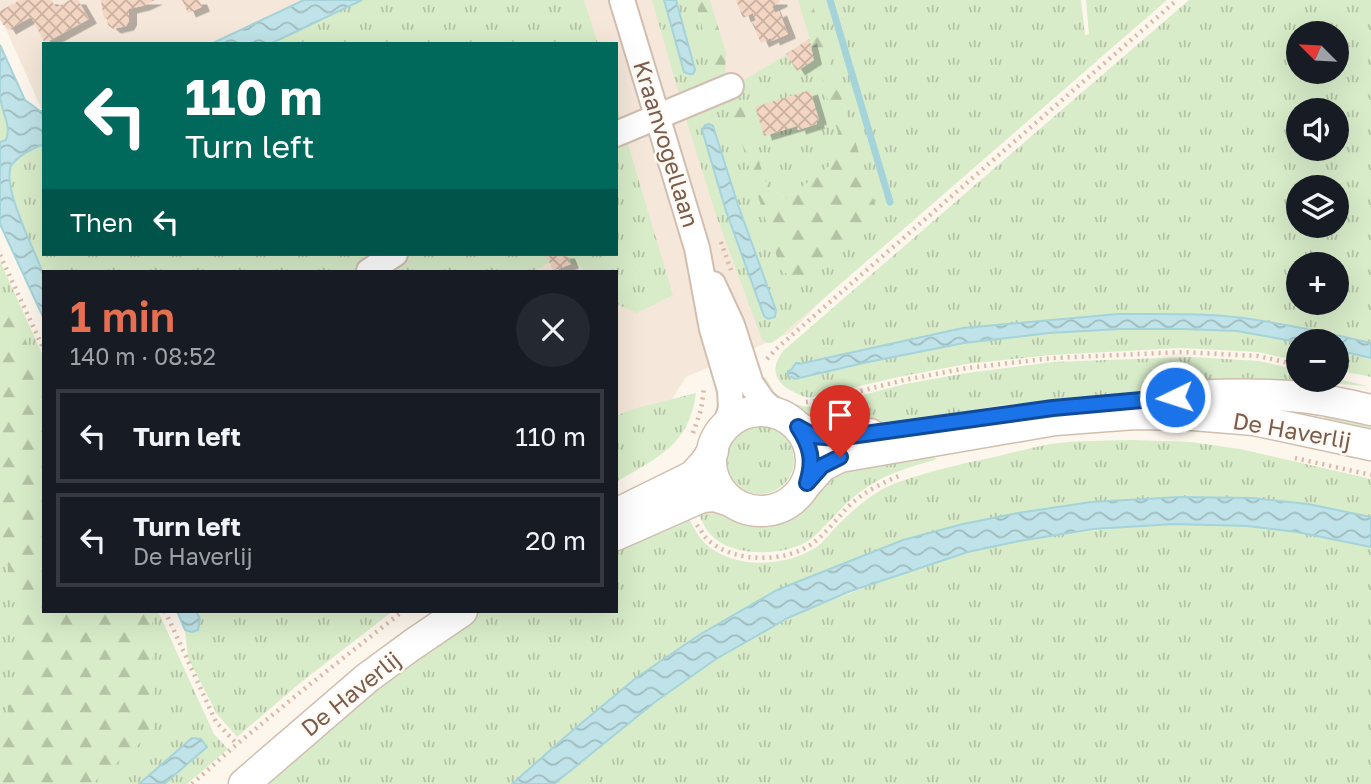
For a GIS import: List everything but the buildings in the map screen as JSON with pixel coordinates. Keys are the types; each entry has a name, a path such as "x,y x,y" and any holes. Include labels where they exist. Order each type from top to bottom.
{"street":[{"name":"Kraanvogellaan","path":"622,0 697,248 712,329 730,390 731,408 719,439"},
{"path":"618,133 730,86"},
{"name":"Kraanvogellaan","path":"697,248 732,325 751,384 763,401 792,414"},
{"path":"371,270 392,256"},
{"name":"De Haverlij","path":"792,414 814,436 836,438 1053,408 1195,395 1303,397 1371,410"},
{"path":"618,513 692,476 704,464 735,419 753,412 792,414 807,442 811,456 807,483 797,496 786,504 758,512 715,496 702,496 618,534"},
{"name":"De Haverlij","path":"807,483 822,466 840,457 1055,419 1135,414 1254,420 1371,445"},
{"path":"719,439 713,473 719,489 730,501"},
{"name":"De Haverlij","path":"244,784 368,678 460,613"}],"path":[{"path":"768,369 765,361 786,340 1177,0"},
{"path":"0,255 42,346"},
{"path":"792,414 808,403 904,380 967,368 1053,358 1207,352 1258,356 1286,362"},
{"path":"1293,457 1371,475"},
{"path":"687,502 706,538 716,545 739,555 770,558 787,555 813,543 849,506 869,491 903,474"},
{"path":"166,613 216,722 237,744"},
{"path":"192,784 237,744 400,613"}],"shaded area":[{"path":"0,0 348,0 232,42 42,42 42,110 0,16"},
{"path":"434,0 818,0 892,227 790,333 686,377 667,407 618,434 618,270 530,270 525,256 618,256 618,42 449,42"}],"green space":[{"path":"362,0 584,0 597,42 274,42"},
{"path":"652,0 664,0 684,72 695,70 676,0 695,0 718,83 682,98"},
{"path":"695,0 710,0 726,53 725,74 718,83"},
{"path":"798,0 811,0 875,204 877,223 809,279 794,279 781,270 732,112 742,105 767,187 786,199 832,164 838,133"},
{"path":"811,0 1081,0 1085,35 1089,34 1086,0 1167,0 770,343 762,339 716,215 687,115 810,40 838,133 832,164 787,199 767,187 742,106 781,270 875,204","holes":["708,124 713,126 738,205 776,309"]},
{"path":"1189,0 1371,0 1371,343 1349,338 1349,329 1305,329 1241,318 1186,314 1118,314 963,328 796,363 788,377 796,379 964,343 1049,333 1120,329 1237,331 1286,340 1286,358 1258,352 1181,348 1052,355 967,364 808,398 791,391 779,381 776,375 778,360 783,351"},
{"path":"0,100 8,130 6,140 0,142"},
{"path":"618,111 673,295 637,313 618,305 618,270 583,270 578,265 551,262 536,270 43,270 10,187 11,165 26,152 42,145 42,256 618,256"},
{"path":"0,261 42,354 42,613 159,613 214,734 228,749 187,784 164,784 207,747 156,784 0,784"},
{"path":"0,285 42,376 42,613 150,613 152,616 153,732 92,784 0,784 0,742 26,643 0,532"},
{"path":"1349,353 1371,358 1371,377 1349,372"},
{"path":"1191,357 1259,361 1286,367 1286,384 1191,388 1003,405 835,432 803,419 769,396 757,380 765,377 774,392 790,403 808,407 905,384 1053,362"},
{"path":"696,393 692,411 679,438 658,457 618,481 618,415"},
{"path":"1325,411 1371,416 1371,438 1323,422"},
{"path":"753,426 767,426 779,431 789,441 794,460 789,479 779,489 767,494 753,494 741,489 731,479 726,467 726,453 731,441 741,431"},
{"path":"1081,441 1191,442 1240,449 1371,479 1371,517 1308,504 1252,498 1180,497 1091,502 963,524 903,540 777,590 699,634 636,678 512,784 258,784 414,656 477,613 618,613 618,539 686,512 701,539 726,556 756,563 787,559 815,548 867,499 902,481 1051,444"},
{"path":"919,451 937,459 899,471 872,484 849,501 812,538 789,549 746,551 720,543 704,525 695,507 726,510 749,520 774,520 797,508 833,471"},
{"path":"1174,524 1247,526 1297,532 1371,547 1371,784 555,784 633,719 715,660 784,621 833,600 908,572 992,547 1078,532"},
{"path":"197,613 390,613 300,683 237,737 217,714 188,658 185,630 192,632 200,619"}],"water":[{"path":"304,0 362,0 274,42 215,42"},
{"path":"664,0 676,0 695,70 693,74 684,72"},
{"path":"0,45 25,100 42,111 42,145 12,164 10,186 42,271 42,315 0,224 0,142 6,140 8,129 0,96"},
{"path":"709,124 713,126 776,310 775,317 768,319 764,316 726,211 702,130"},
{"path":"1118,314 1181,314 1243,318 1307,329 1286,329 1286,340 1237,331 1184,329 1049,333 964,343 795,379 788,377 788,371 796,363 963,328"},
{"path":"1349,338 1371,343 1371,358 1349,353"},
{"path":"1180,497 1252,498 1308,504 1371,517 1371,547 1297,532 1247,526 1174,524 1094,529 968,552 848,592 788,618 716,659 655,702 554,784 512,784 636,678 699,635 777,590 903,540 963,524 1091,502"},
{"path":"178,613 197,613 200,619 198,630 185,630"},
{"path":"192,738 201,739 207,747 164,784 139,784"}],"waterway":[{"path":"830,0 890,202"}],"route":[{"path":"840,457 822,466 807,483 811,456 798,427 814,436 836,438 1053,408 1175,397"}]}
